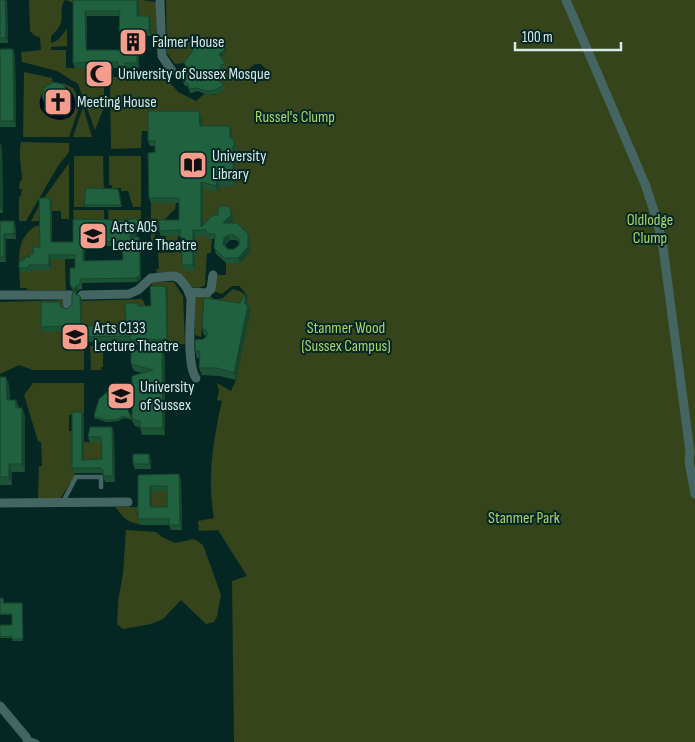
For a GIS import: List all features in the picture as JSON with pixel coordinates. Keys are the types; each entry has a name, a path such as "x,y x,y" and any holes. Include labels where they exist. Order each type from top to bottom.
{"street":[{"path":"155,0 160,0 162,56 172,71"},
{"path":"566,0 645,184 657,220 663,247 692,455 689,462 695,494"},
{"path":"190,292 207,293 211,289 213,275"},
{"path":"82,295 129,294 138,290 148,280 159,277 177,277 190,292 194,342 192,368 196,378"},
{"path":"5,295 69,295 68,308"},
{"path":"0,503 128,502"},
{"path":"0,706 27,740"}],"lane":[{"path":"63,502 76,477 101,478 101,487"},
{"path":"27,740 37,742"}],"green space":[{"path":"29,0 65,0 60,25 51,36 51,43 58,40 67,29 67,46 51,47 51,50 66,50 66,68 94,68 95,79 104,79 104,107 95,130 78,84 57,71 22,62 21,52 41,50 40,38 30,31"},
{"path":"66,0 142,0 155,2 157,6 156,35 151,36 151,22 134,16 75,4"},
{"name":"Stanmer Park","path":"166,0 695,0 695,742 234,742 232,581 247,576 218,530 199,531 198,521 214,518 211,474 222,401 217,400 219,391 217,383 231,391 236,380 250,312 249,307 245,303 247,295 239,286 232,286 222,294 215,292 217,275 226,275 226,263 250,253 229,224 233,220 233,216 203,225 202,187 235,185 235,151 202,131 201,116 150,131 142,131 141,148 111,149 110,77 144,77 160,74 178,92 196,101 204,94 214,95 225,89 219,83 223,73 219,59 221,54 226,53 226,48 186,63 175,64 167,53","holes":["255,64 261,64 266,69 265,77 261,81 255,81 249,77 249,69"]},
{"path":"24,72 52,78 53,84 41,108 59,120 75,106 73,96 63,83 73,88 81,102 69,137 23,137"},
{"path":"83,107 92,137 73,137"},
{"path":"21,142 69,143 69,152 58,166 26,221 19,221 19,197 21,196 22,189 19,189 20,181 22,180"},
{"path":"74,156 103,156 104,193 85,200 84,207 74,207"},
{"path":"109,156 141,156 141,207 133,207 128,191 121,191 121,188 112,189 112,185 109,185"},
{"path":"69,163 69,219 61,219 61,211 52,211 52,202 41,221 31,221 41,202"},
{"path":"151,203 176,203 175,209 158,226 151,247"},
{"path":"73,210 104,210 104,224 89,224 89,219 74,219"},
{"path":"108,210 141,210 141,226 137,223 109,224"},
{"path":"36,226 41,226 41,252 31,259 31,270 50,270 42,259 65,259 66,290 27,290 27,288 20,288 19,253 21,245 29,231"},
{"path":"166,236 178,236 178,250 156,250 159,239 165,239"},
{"path":"193,236 208,236 208,239 212,239 211,253 207,253 205,285 195,288 157,273 156,269 159,269 158,253 181,252 181,243 184,243 195,270 197,249 195,249"},
{"path":"152,282 174,282 183,296 185,344 168,344 167,311 159,306 168,305 168,291 152,291"},
{"path":"233,289 242,292 244,295 242,304 204,304 201,337 195,335 194,298 196,295 209,295 215,300 223,298"},
{"path":"142,299 145,311 131,330 82,331 82,301"},
{"path":"65,300 65,307 42,307 65,324 84,342 84,370 33,370 19,365 0,374 0,302"},
{"path":"90,346 103,346 103,367 101,367 101,370 91,370"},
{"path":"33,383 84,383 84,414 69,415 69,431 74,431 75,476 60,499 38,499 39,466 42,466 41,442 38,441 24,395"},
{"path":"84,442 103,442 104,465 84,465"},
{"path":"152,491 169,491 169,513 152,513"},
{"path":"115,507 140,507 140,524 126,519"},
{"path":"126,530 156,532 175,543 194,539 203,545 221,595 214,622 206,624 181,600 163,619 151,624 123,629 117,624"}],"water":[{"path":"64,86 74,96 74,111 69,118 61,120 52,118 45,114 40,107 40,98 47,87 46,107 48,110 55,115 65,113 70,103 64,91"}],"building":[{"path":"0,0 5,0 6,38 0,38"},
{"name":"Falmer House","path":"73,0 137,0 137,16 149,16 149,30 137,30 137,63 125,63 125,66 118,66 118,62 102,62 102,74 92,74 92,62 73,63","holes":["85,11 120,11 119,30 124,30 124,50 86,50"]},
{"path":"194,45 224,45 225,50 219,54 225,63 221,65 221,73 218,80 224,85 215,90 206,91 197,88 189,89 188,84 183,81 181,75 187,69 184,62 192,52"},
{"path":"0,49 13,49 14,121 0,121"},
{"name":"Meeting House","path":"53,82 63,84 68,92 66,102 59,108 48,106 42,97 44,88"},
{"name":"University Library","path":"148,111 199,111 200,126 230,126 230,138 233,138 235,146 233,146 233,180 217,180 216,186 201,182 201,227 213,215 218,215 218,209 222,206 227,206 231,210 231,215 223,223 237,223 248,234 248,247 238,258 224,258 214,248 215,234 206,234 206,230 193,230 195,251 193,251 193,265 182,265 182,237 180,237 180,230 159,231 159,220 179,220 179,198 149,198 148,153 155,152 155,141 148,141","holes":["228,235 234,235 239,239 239,245 234,249 228,249 223,245 224,238"]},
{"path":"0,148 1,208 0,208"},
{"path":"86,188 118,189 121,205 84,205"},
{"path":"39,198 50,198 51,242 73,242 73,219 128,220 135,218 139,222 139,226 129,237 139,237 140,274 136,278 80,279 80,284 74,289 70,285 70,268 75,268 75,255 49,255 49,265 29,265 29,268 19,268 19,261 25,259 25,257 30,257 29,254 33,254 33,247 40,247","holes":["122,241 123,260 83,261 83,242"]},
{"path":"0,221 14,221 14,234 4,234 4,257 0,257"},
{"path":"150,286 166,286 167,339 130,340 130,336 70,337 69,326 41,327 41,302 60,302 61,307 67,309 72,305 74,291 80,296 81,326 126,325 125,303 151,306"},
{"path":"245,293 245,304 248,305 234,373 217,368 199,368 200,351 195,351 195,340 204,339 208,334 202,328 204,298 240,303"},
{"path":"131,350 162,350 163,428 140,428 140,421 132,419 132,376 153,370 131,364"},
{"path":"0,377 6,377 7,400 16,400 16,408 22,408 22,464 9,464 9,477 0,477"},
{"path":"117,390 132,419 123,416 118,419 107,420 94,416 99,399 107,392 113,394"},
{"path":"72,412 82,412 82,460 102,459 101,437 88,437 90,427 112,427 113,476 103,476 103,470 100,468 72,468"},
{"path":"133,454 149,454 149,464 133,464"},
{"path":"179,474 180,525 169,525 169,519 138,519 138,475","holes":["150,486 167,486 167,507 150,507"]},
{"path":"0,598 3,598 3,603 22,603 23,639 12,639 12,636 0,637 0,625 12,625 12,614 0,614"}],"place":[{"name":"Falmer House","path":"133,42"},
{"name":"University of Sussex Mosque","path":"99,74"},
{"name":"Meeting House","path":"58,102"},
{"name":"University Library","path":"193,165"},
{"name":"Arts A05 Lecture Theatre","path":"93,236"},
{"name":"Arts C133 Lecture Theatre","path":"75,337"},
{"name":"University of Sussex","path":"121,396"}],"park label":[{"name":"Russel's Clump","path":"295,117"},
{"name":"Oldlodge Clump","path":"650,229"},
{"name":"Stanmer Wood (Sussex Campus)","path":"346,337"}]}
